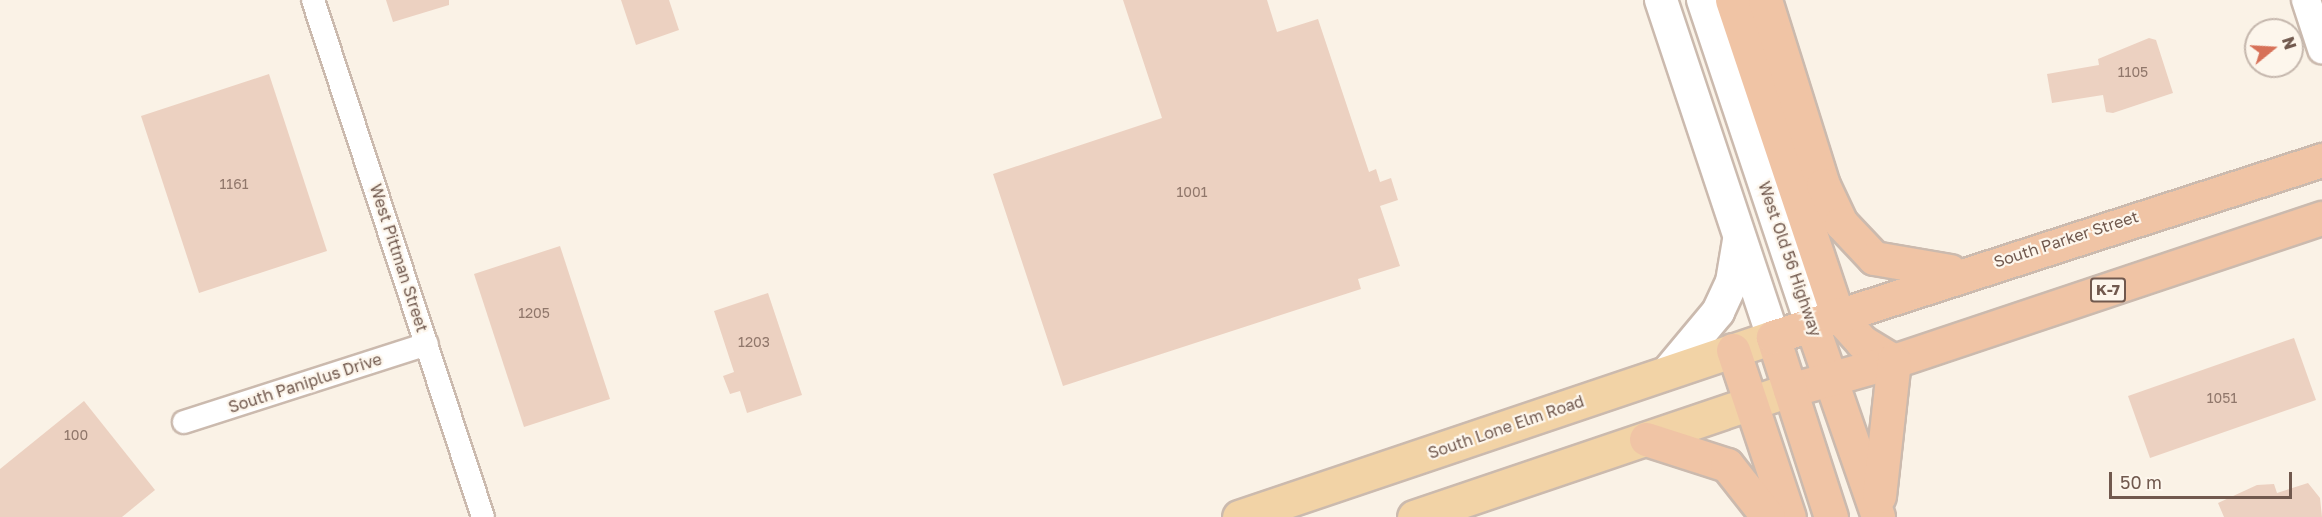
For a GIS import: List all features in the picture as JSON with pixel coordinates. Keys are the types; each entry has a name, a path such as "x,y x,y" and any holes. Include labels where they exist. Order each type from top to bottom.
{"highway":[{"path":"1732,0 1824,319 1894,361"},
{"path":"1765,0 1823,185 1854,241 1874,258 1900,266 1964,272"},
{"name":"South Parker Street","path":"1773,337 1964,272 2322,160"},
{"name":"K-7","path":"1894,361 2322,218"},
{"name":"West Old 56 Highway","path":"1824,319 1830,377 1878,517"},
{"path":"1773,337 1831,517"},
{"path":"1733,350 1789,517"},
{"path":"1790,390 1894,361"},
{"path":"1878,517 1881,451 1894,361"},
{"path":"1646,439 1727,465 1768,517"}],"main road":[{"path":"1661,0 1773,337"},
{"name":"West Old 56 Highway","path":"1702,0 1824,319"},
{"path":"1667,372 1718,312 1732,282 1740,236"},
{"name":"South Lone Elm Road","path":"1239,517 1773,337"},
{"path":"1414,517 1790,390"}],"street":[{"name":"West Pittman Street","path":"313,0 483,517"},
{"path":"2306,0 2322,49"},
{"name":"South Paniplus Drive","path":"184,422 427,344"}],"building":[{"path":"386,0 449,0 449,5 393,22"},
{"path":"621,0 669,0 679,30 636,45"},
{"path":"1123,0 1267,0 1277,32 1318,19 1369,172 1376,169 1380,182 1391,178 1398,200 1380,206 1400,266 1358,279 1361,289 1063,386 993,174 1162,118"},
{"path":"2149,38 2156,40 2173,93 2113,113 2106,112 2103,95 2052,103 2047,74 2099,65 2098,59"},
{"path":"269,74 327,251 199,293 141,116"},
{"path":"560,246 610,399 524,427 474,274"},
{"path":"768,293 802,395 747,413 740,391 730,394 723,376 734,372 714,311"},
{"path":"2294,338 2316,400 2150,458 2128,396"},
{"path":"84,401 155,490 122,517 0,517 0,469"},
{"path":"2308,483 2320,498 2322,517 2224,517 2218,503 2257,485 2274,484 2277,493"}]}
